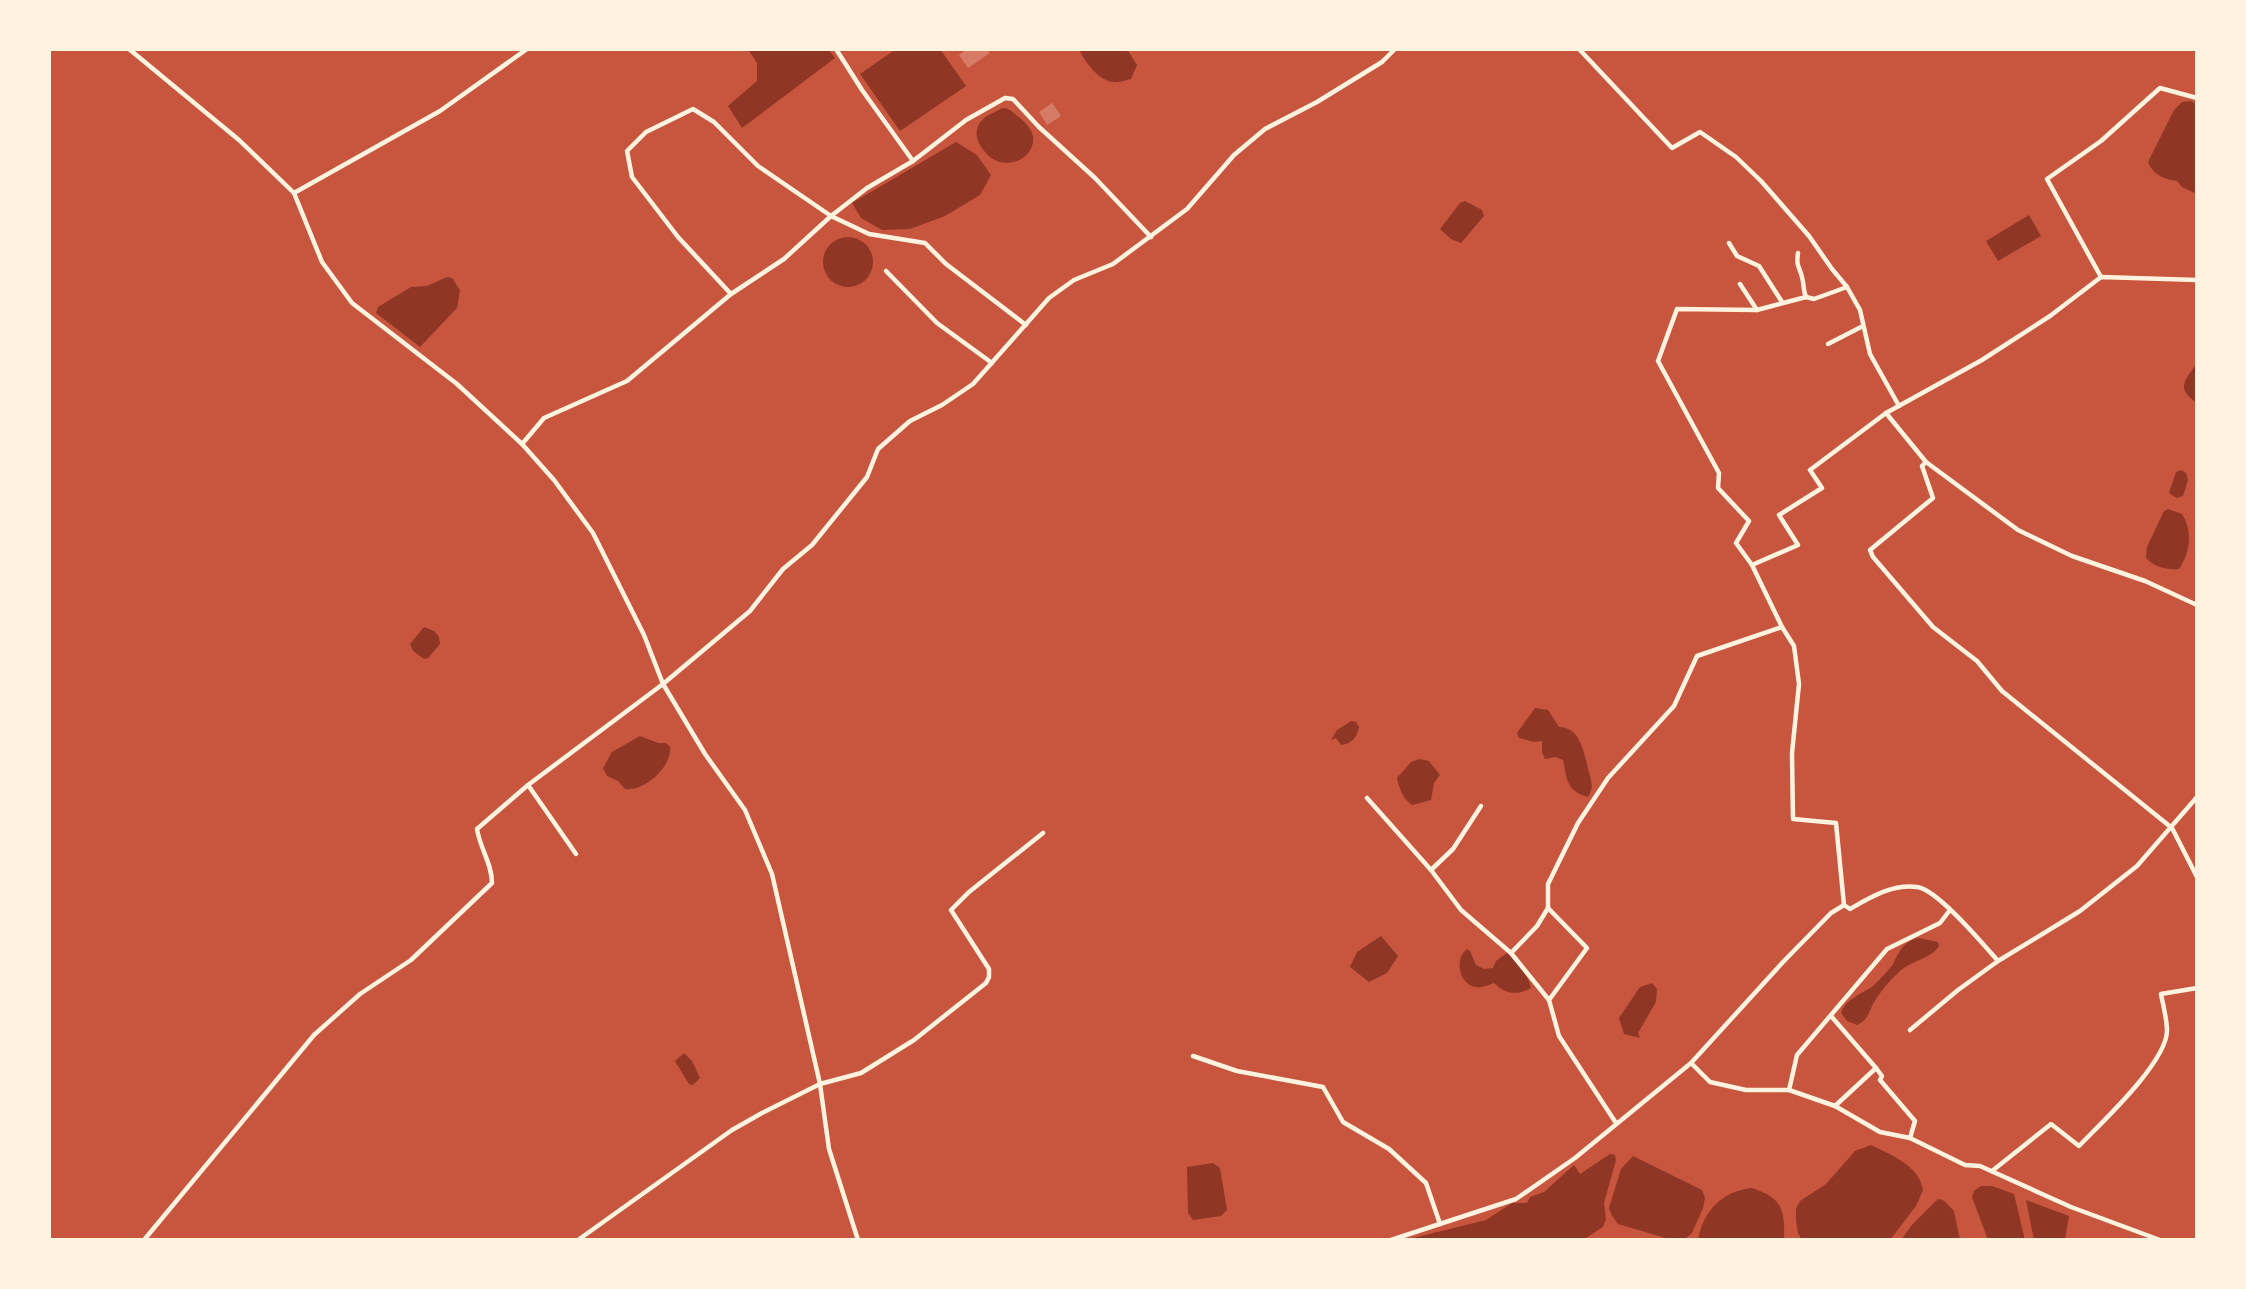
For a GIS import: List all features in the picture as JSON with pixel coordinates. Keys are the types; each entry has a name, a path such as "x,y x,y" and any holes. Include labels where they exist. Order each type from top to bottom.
{"street":[{"path":"128,49 239,140 294,193 322,262 352,303 457,384 522,444 554,480 593,533 644,635 663,684 705,754 745,810 772,874 820,1084 830,1149 858,1240"},
{"path":"294,193 440,111 527,49"},
{"path":"836,49 913,161"},
{"path":"144,1240 314,1035 360,994 411,960 492,883 492,868 479,843 478,829 528,785 663,684 750,611 783,569 812,545 867,477 878,449 910,421 943,405 973,384 1049,298 1074,280 1113,264 1187,209 1234,155 1265,129 1317,102 1382,62 1395,49"},
{"path":"1578,49 1672,148 1700,132 1736,157 1787,209 1847,287 1860,310 1870,354 1899,406"},
{"path":"2101,277 2047,180 2101,141 2160,88 2197,98"},
{"path":"522,444 544,418 627,381 731,294 784,259 831,216 867,188 913,161 966,120 1006,99 1013,99 1039,127 1095,178 1151,237"},
{"path":"731,294 678,237 632,177 627,151 646,132 693,108 714,122 758,166 831,216 869,234 925,243 946,264 1026,325"},
{"path":"1729,243 1737,256 1759,266 1782,302"},
{"path":"1798,253 1796,268 1802,278 1806,297"},
{"path":"886,271 937,323 992,363"},
{"path":"1752,565 1798,545 1779,515 1822,488 1810,470 1886,412 1993,352 2050,316 2101,277 2197,280"},
{"path":"1741,284 1757,310"},
{"path":"1844,905 1836,823 1793,818 1792,753 1799,684 1794,646 1752,565 1735,543 1749,521 1718,488 1719,473 1658,361 1677,309 1757,310 1806,297 1814,299 1847,287"},
{"path":"1828,344 1863,326"},
{"path":"1886,412 1926,461 2018,530 2072,556 2145,581 2197,605"},
{"path":"1926,461 1922,466 1933,498 1870,550 1873,557 1933,627 1977,661 2002,691 2172,828 2197,877"},
{"path":"1511,953 1537,926 1548,908 1548,884 1578,822 1608,778 1674,706 1698,656 1782,627"},
{"path":"528,785 576,854"},
{"path":"1910,1030 1958,989 2080,911 2137,866 2197,797"},
{"path":"1367,798 1432,870 1461,910 1511,953 1549,1000 1559,1036 1616,1123"},
{"path":"1432,870 1453,849 1481,806"},
{"path":"578,1240 732,1130 820,1084 861,1073 914,1040 986,983 989,969 951,910 968,891 1043,833"},
{"path":"1844,905 1850,909 1875,895 1899,887 1921,887 1950,910 1998,961"},
{"path":"1391,1240 1516,1199 1575,1158 1691,1063 1831,913 1844,905"},
{"path":"1548,908 1587,947 1549,1000"},
{"path":"1789,1090 1797,1055 1887,949 1940,923 1950,910"},
{"path":"1992,1171 2051,1124 2079,1146 2126,1097 2163,1049 2167,1031 2161,994 2197,988"},
{"path":"1831,1016 1876,1068 1882,1076 1880,1080 1914,1121 1910,1138"},
{"path":"1193,1056 1237,1071 1323,1087 1343,1122 1389,1149 1426,1183 1440,1224"},
{"path":"1691,1063 1710,1082 1746,1090 1789,1090 1835,1106 1880,1132 1910,1138 1965,1165 1980,1166 2071,1207 2160,1240"},
{"path":"1835,1106 1876,1068"}],"shaded area":[{"path":"748,49 828,49 835,58 742,128 728,106 757,81 757,63"},
{"path":"896,49 940,49 966,86 900,131 860,74"},
{"path":"1079,49 1127,49 1137,65 1131,79 1108,81 1093,70"},
{"path":"2191,101 2197,105 2197,194 2182,187 2177,181 2160,176 2148,162 2174,110 2182,102"},
{"path":"1002,108 1010,110 1024,121 1033,136 1033,144 1025,156 1004,163 990,157 982,149 977,134 983,119"},
{"path":"956,142 977,155 991,175 980,195 945,216 910,229 882,230 861,218 852,203"},
{"path":"1465,201 1482,210 1484,216 1461,243 1451,239 1440,229 1460,203"},
{"path":"2029,215 2041,236 1998,261 1986,241"},
{"path":"848,237 866,244 873,262 866,280 848,287 830,280 823,262 830,244"},
{"path":"447,277 452,278 460,290 457,308 420,347 376,313 378,307 411,287 427,286"},
{"path":"2197,363 2197,403 2186,393 2184,384"},
{"path":"2181,470 2186,473 2188,480 2183,496 2177,498 2169,493 2176,472"},
{"path":"2168,509 2182,514 2188,528 2188,549 2179,569 2161,567 2146,558 2147,547 2164,511"},
{"path":"424,627 434,631 440,644 424,659 413,651 410,644"},
{"path":"1535,708 1548,710 1559,727 1571,731 1579,740 1591,781 1592,789 1588,797 1571,787 1563,760 1555,757 1545,759 1542,741 1519,738 1517,733"},
{"path":"1351,721 1356,722 1359,727 1353,739 1341,745 1336,738 1331,740 1337,730"},
{"path":"640,736 666,743 670,747 669,755 662,770 655,777 640,787 625,789 618,781 607,776 603,768 612,752"},
{"path":"1419,759 1429,761 1440,775 1434,783 1431,800 1412,805 1402,793 1397,778 1411,762"},
{"path":"1381,936 1398,956 1387,973 1369,982 1350,967 1357,952"},
{"path":"1919,938 1938,942 1939,946 1895,976 1861,1023 1857,1025 1847,1021 1841,1013 1843,1008 1874,985 1891,967 1905,945"},
{"path":"1467,949 1476,965 1484,969 1493,968 1496,961 1507,953 1522,969 1531,988 1511,993 1494,983 1480,987 1470,985 1460,971 1461,959"},
{"path":"1652,983 1657,989 1656,1002 1638,1033 1640,1038 1624,1034 1619,1018 1640,987"},
{"path":"684,1053 692,1061 700,1078 693,1085 689,1084 675,1061"},
{"path":"1871,1145 1903,1162 1916,1174 1923,1190 1916,1206 1890,1240 1802,1240 1796,1220 1796,1209 1800,1201 1826,1184 1855,1151"},
{"path":"1610,1154 1615,1155 1616,1160 1604,1203 1606,1219 1603,1227 1583,1240 1405,1240 1486,1220 1512,1203 1527,1203 1530,1197 1544,1192 1574,1165 1580,1174"},
{"path":"1633,1156 1702,1190 1705,1198 1703,1208 1692,1233 1685,1239 1672,1240 1618,1224 1612,1216 1609,1208 1621,1169"},
{"path":"1213,1163 1220,1168 1227,1210 1221,1216 1193,1220 1188,1213 1187,1167"},
{"path":"1981,1186 1992,1186 2014,1194 2025,1240 1988,1240 1972,1197 1974,1191"},
{"path":"1752,1188 1770,1196 1780,1206 1784,1220 1784,1240 1698,1240 1704,1220 1716,1204 1732,1193"},
{"path":"1938,1199 1943,1200 1954,1211 1960,1240 1901,1240 1912,1225"},
{"path":"2026,1200 2069,1216 2065,1240 2034,1240"}],"building":[{"path":"967,49 987,49 990,53 968,68 959,55"},
{"path":"1052,103 1061,116 1047,125 1039,112"}]}
